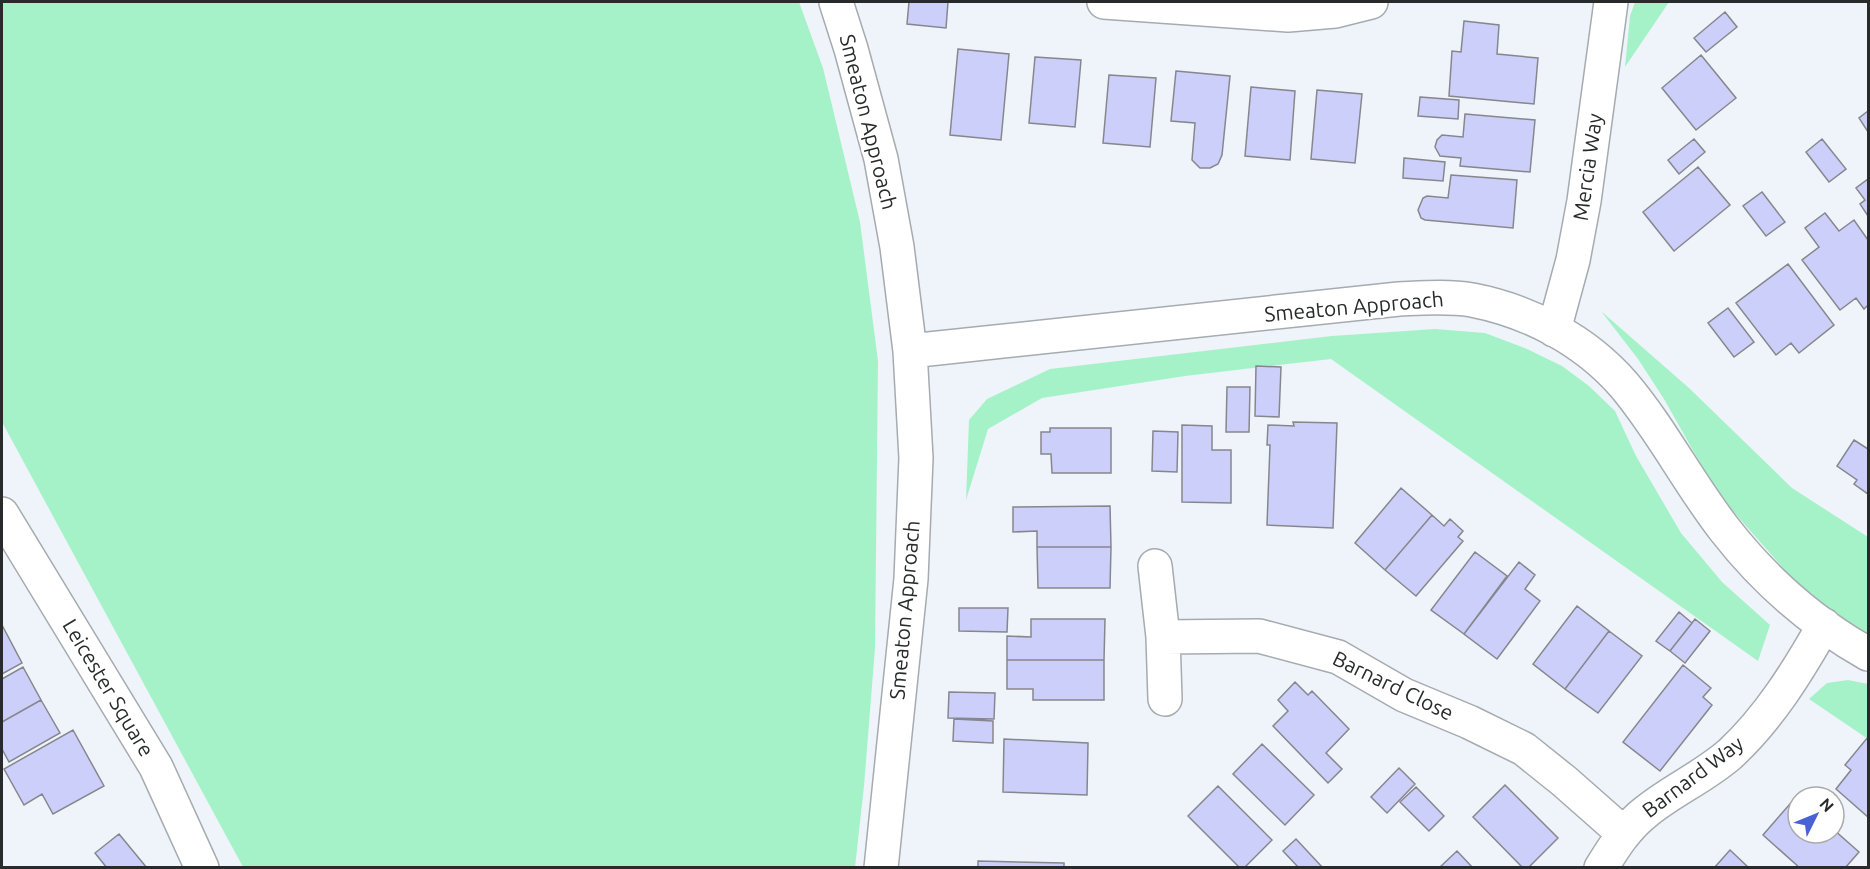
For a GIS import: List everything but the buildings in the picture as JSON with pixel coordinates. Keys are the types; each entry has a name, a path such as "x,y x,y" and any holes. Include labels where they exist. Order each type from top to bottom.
{"street":[{"name":"Smeaton Approach","path":"836,2 881,159 897,247 910,351 915,458 911,579 881,867"},
{"path":"1104,2 1288,15 1335,11 1371,2"},
{"name":"Mercia Way","path":"1554,330 1574,260 1611,2"},
{"name":"Smeaton Approach","path":"910,351 1399,299 1435,297 1470,300 1505,308 1538,321 1598,359 1623,384 1702,499 1743,552 1775,585 1824,625 1869,654"},
{"name":"Leicester Square","path":"2,514 156,766 202,867"},
{"path":"1155,566 1163,637 1165,699"},
{"name":"Barnard Way","path":"1601,867 1623,833 1646,811 1728,755 1750,734 1798,671 1824,625"},
{"name":"Barnard Close","path":"1163,637 1258,636 1338,657 1404,695 1524,749 1623,833"}],"green space":[{"path":"2,2 799,2 823,68 860,222 878,361 875,648 855,867 243,867 2,422"},
{"path":"1635,2 1669,2 1625,67 1630,16"},
{"path":"1601,311 1689,388 1792,488 1868,537 1868,634 1839,616 1791,577 1717,493 1664,399 1638,359"},
{"path":"1435,329 1485,333 1527,349 1562,366 1589,386 1615,411 1636,456 1681,533 1722,582 1770,625 1758,661 1331,359 1185,376 1042,398 988,429 966,500 969,420 987,399 1050,369 1332,336"},
{"path":"1848,680 1868,684 1868,739 1809,699 1827,683"}]}
